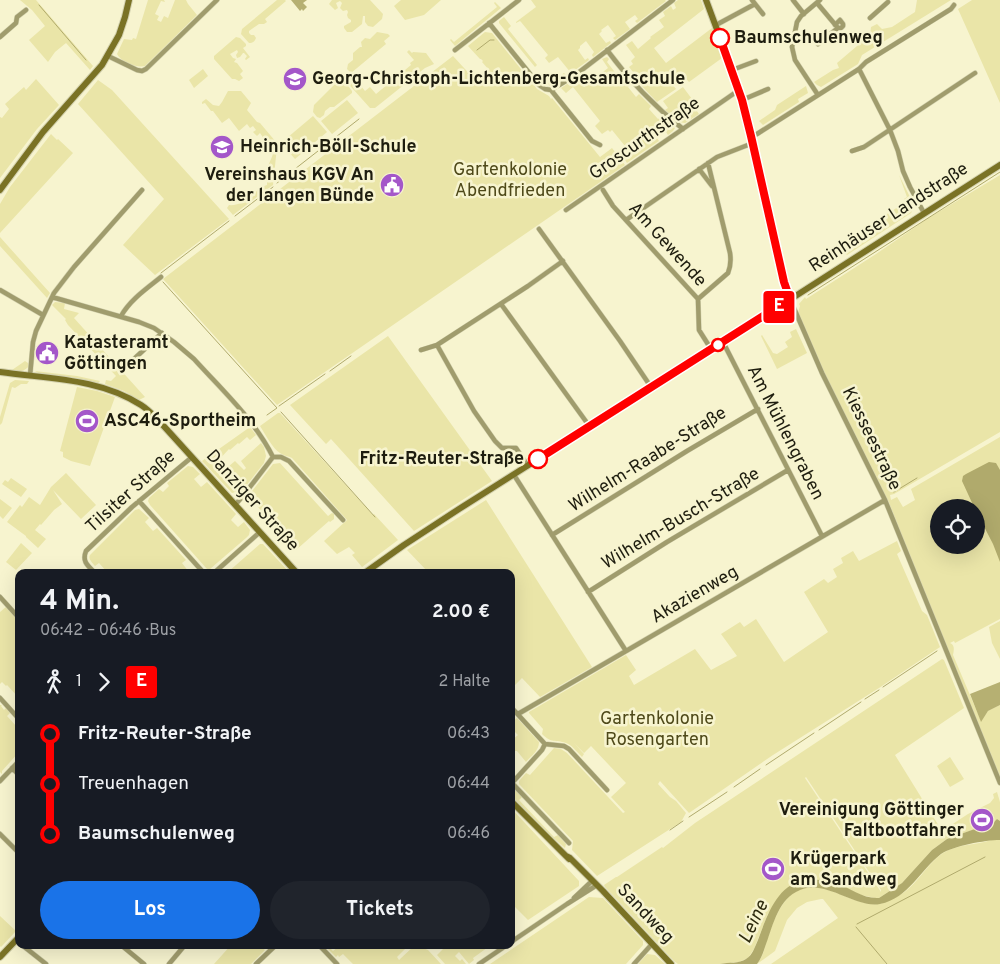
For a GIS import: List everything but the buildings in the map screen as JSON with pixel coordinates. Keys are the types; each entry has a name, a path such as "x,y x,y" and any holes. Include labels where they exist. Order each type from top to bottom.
{"main road":[{"path":"0,190 33,144 108,56 119,35 129,0"},
{"name":"Kiesseestraße","path":"706,0 742,100 790,299"},
{"name":"Reinhäuser Landstraße","path":"370,569 404,545 1000,165"},
{"name":"Danziger Straße","path":"0,374 81,382 110,390 143,406 152,413 293,569"},
{"name":"Sandweg","path":"515,804 603,891 671,964"},
{"path":"0,958 15,943"}],"street":[{"path":"108,56 137,70 142,71 146,69 217,0"},
{"path":"455,50 519,0"},
{"path":"490,23 540,85 545,89 551,90 574,76 673,0"},
{"path":"793,0 804,14"},
{"path":"818,44 836,26 819,1 799,19 795,26 792,51 795,60 818,95"},
{"path":"870,18 888,1"},
{"path":"716,25 754,2 764,14"},
{"path":"626,220 717,157 752,139 859,69 866,62 951,9 954,5"},
{"path":"0,37 16,23 17,17 26,10"},
{"path":"607,50 642,93 683,129"},
{"path":"732,70 756,61"},
{"path":"859,69 890,130 903,171 924,213"},
{"path":"852,151 864,147 975,73"},
{"path":"742,100 768,89"},
{"path":"551,90 592,141 600,145"},
{"name":"Groscurthstraße","path":"566,210 739,90"},
{"path":"698,299 728,273 731,268 730,253 708,163"},
{"path":"699,169 714,189"},
{"path":"30,376 33,342 36,331 52,297 74,267 142,190"},
{"name":"Am Gewende","path":"603,190 613,206 698,299 699,330 711,349"},
{"path":"539,229 651,387"},
{"path":"420,350 437,345 563,261"},
{"path":"121,316 136,298 161,277"},
{"path":"0,290 43,315"},
{"path":"52,297 140,322 162,333 184,350 222,390 254,426 273,457"},
{"name":"Kiesseestraße","path":"790,299 822,374 885,500 1000,783"},
{"path":"501,304 590,426"},
{"path":"134,359 162,333"},
{"name":"Am Mühlengraben","path":"723,342 822,536"},
{"path":"437,345 470,405 495,441 504,448 516,448 528,466"},
{"name":"Wilhelm-Raabe-Straße","path":"552,535 758,409"},
{"name":"Tilsiter Straße","path":"91,569 85,562 84,556 86,551 139,501 192,457"},
{"path":"235,505 273,457"},
{"path":"273,457 289,462 343,520"},
{"name":"Wilhelm-Busch-Straße","path":"588,592 667,542 788,470"},
{"path":"514,475 626,651"},
{"name":"Akazienweg","path":"518,714 885,500"},
{"path":"139,501 200,569"},
{"path":"218,569 260,532"},
{"path":"0,599 15,614"},
{"path":"0,698 15,715"},
{"path":"515,711 545,744 564,746 569,749 607,790"},
{"path":"515,780 542,750 545,744"},
{"path":"0,781 15,765"},
{"path":"12,768 15,771"},
{"path":"515,786 569,843"},
{"path":"0,834 15,849"},
{"path":"515,939 567,904 593,883"},
{"path":"634,964 652,944"},
{"path":"27,949 46,964"},
{"path":"126,949 144,964"},
{"path":"169,964 182,949"},
{"path":"256,964 272,949"},
{"path":"323,949 337,964"},
{"path":"479,964 501,949"}],"green space":[{"path":"20,0 36,0 93,66 90,70 66,43 55,52 48,62 29,40 45,26 32,10"},
{"path":"148,0 164,0 165,2 161,1 155,14 159,16 157,20 161,22 164,16 168,18 175,0 186,0 197,15 145,66 137,66 125,62 117,54 124,39 136,39"},
{"path":"277,0 286,1 265,19 267,22 259,24 249,31 256,38 254,42 249,43 241,34 242,29"},
{"path":"332,0 370,0 383,14 382,19 373,27 368,26 365,22 365,16 363,16 362,24 352,32 347,32 344,26 351,22 347,15 348,12 340,8 342,3 340,1 336,3 338,8 335,10 329,4"},
{"path":"401,0 441,0 424,15 405,20 394,6"},
{"path":"531,0 666,1 637,23 635,21 638,19 635,15 625,22 630,29 615,40 613,38 616,36 608,25 601,30 599,34 606,43 610,41 611,43 593,57 594,52 586,41 578,50 585,60 588,58 589,60 571,73 558,57 549,63 545,58 548,55 521,22 516,23 536,7"},
{"path":"678,0 701,0 704,9 654,48 666,63 712,28 722,58 689,82 681,73 677,74 669,80 676,89 657,102 635,79 637,77 629,67 633,64 631,61 635,57 626,45 632,41 638,49 664,27 659,20 665,16 663,12 671,6 673,10 676,8 674,3"},
{"path":"917,0 951,0 862,55 858,64 821,87 814,82 839,68 837,63 870,35 871,27 877,24 882,29 892,27 915,12"},
{"path":"972,0 1000,0 1000,103 958,9"},
{"path":"495,2 501,8 455,46 450,40 454,42 497,7"},
{"path":"504,17 511,26 508,29 537,65 535,67 499,23"},
{"path":"377,32 390,36 384,41 386,44 351,73 347,69 348,64 353,60 353,53 362,47 361,42 365,38 370,39"},
{"name":"Gartenkolonie Abendfrieden","path":"485,32 492,33 537,89 552,98 600,157 612,148 625,165 277,405 163,279 453,56 476,81 489,70 468,46"},
{"path":"236,37 246,44 243,48 250,57 246,60 247,56 243,53 237,58 237,50 230,54 236,59 234,62 243,71 240,74 243,78 239,81 232,79 214,59 214,56"},
{"path":"409,50 412,53 426,53 434,64 425,68 375,108 370,108 344,79 347,74 354,83 357,81 365,91 370,87 376,94 411,65 410,63 414,60 407,52"},
{"path":"607,57 609,59 607,62 617,75 620,73 630,84 628,87 636,97 639,94 651,106 649,109 658,119 662,116 675,128 668,135 666,132 657,138 659,141 627,163 623,157 629,151 612,130 602,134 595,126 600,121 573,87 566,93 561,88 576,78 584,87 608,68 602,59"},
{"path":"203,69 208,76 194,88 189,80"},
{"path":"543,72 551,82 564,73 567,76 550,86 541,75"},
{"path":"36,79 59,105 37,129 0,178 0,117 2,118 9,109 5,104 24,87 26,90"},
{"path":"340,79 343,79 352,93 334,107 330,107 320,118 317,117 313,112 314,105"},
{"path":"98,80 112,90 229,219 155,275 123,245 164,199 78,104"},
{"path":"806,86 808,93 798,99 799,102 763,125 759,121 775,110 777,105"},
{"path":"683,87 692,99 690,101 699,114 685,123 679,122 665,110 668,108 663,101"},
{"path":"228,91 241,91 251,103 247,110 277,145 269,144 260,133 257,136 253,132 256,130 253,126 250,128 247,124 239,131 229,118 222,123 205,103 202,104 206,99 213,105 219,106"},
{"path":"347,100 358,113 332,134 321,121"},
{"path":"313,116 327,132 295,159 281,143"},
{"path":"51,134 73,153 0,233 0,204 10,187"},
{"path":"277,147 273,185 233,215 227,208 229,205 246,201 259,188 267,185 267,178 269,176 268,166 273,155 273,148"},
{"path":"899,175 913,203 914,208 911,213 847,255 841,247 845,249 851,246 865,231 874,225 883,223 887,214 906,202 904,199 907,197"},
{"path":"1000,175 1000,432 890,495 891,500 897,497 903,507 915,500 911,489 1000,437 1000,619 955,643 954,641 950,643 953,646 953,655 981,721 988,711 1000,705 1000,778 889,503 823,371 798,313 799,304 805,297 806,299 927,219"},
{"path":"0,237 50,293 47,298 0,246"},
{"path":"55,302 65,303 64,309 79,313 74,318 145,397 139,400 124,391 105,384 106,380 111,381 116,376 68,325 66,319 52,305"},
{"path":"796,329 807,353 777,369 761,336 773,353 777,354 788,347 785,342 792,337 790,332"},
{"path":"388,336 492,481 414,531 331,439 326,444 290,405"},
{"path":"25,361 29,366 23,370 16,371 0,369 12,370"},
{"path":"35,371 100,381 98,383 77,378 40,374"},
{"path":"15,380 29,381 27,384 21,384 15,388 12,387 0,425 0,417 10,383"},
{"name":"ASC46-Sportheim","path":"77,387 115,397 90,466 63,457 63,452 60,451"},
{"path":"278,413 398,540 362,567 352,555 355,553 349,547 337,554 324,541 347,520 292,458 277,451 260,426"},
{"path":"250,427 256,435 250,440 247,437 229,449 215,464 222,472 235,461 244,470 246,468 241,461 261,443 264,447 266,456 264,463 243,490 232,493 202,461"},
{"path":"280,463 328,516 332,513 334,514 334,519 329,521 296,550 249,495 273,464"},
{"path":"188,466 193,467 200,474 194,479 201,487 207,482 236,514 231,520 238,527 244,522 250,530 246,538 210,569 207,569 148,501 159,489 163,492 169,486 167,483"},
{"path":"66,473 96,505 81,519 53,490 62,504 35,530 46,539 38,548 7,522 29,497 40,505 51,487"},
{"path":"11,478 27,489 21,497 2,484 5,480 8,482"},
{"path":"0,499 12,508 3,519 0,516"},
{"name":"Gartenkolonie Rosengarten","path":"486,500 592,667 540,697 522,678 515,685 515,569 425,569 407,550"},
{"path":"139,509 149,518 145,522 153,531 157,528 186,560 182,563 187,569 104,569 99,563 95,566 90,555 135,510"},
{"path":"897,541 901,551 897,554 922,611 927,615 940,647 773,755 689,813 660,781 658,784 686,813 681,822 597,876 572,850 573,841 519,784 519,781 526,773 530,775 554,748 561,749 567,753 623,813 625,812 611,797 626,783 591,746 584,753 574,743 584,754 582,757 568,744 545,737 542,734 543,729 529,712 626,655 636,670 629,676 634,685 695,649 711,670 737,656 721,634 740,622 744,627 756,619 784,662 828,632 804,592 824,579 828,583 837,577 833,569 843,563 841,558 853,551 859,561"},
{"path":"21,543 32,553 17,569 6,562"},
{"path":"260,544 263,544 286,569 231,569"},
{"path":"6,607 15,617 15,694 7,685 2,682 0,684 0,612"},
{"path":"1000,621 1000,659 992,643 989,627"},
{"path":"942,659 964,708 895,755 942,831 968,814 990,803 994,798 993,794 997,792 1000,802 1000,821 997,819 995,822 947,839 932,850 902,883 879,898 861,895 834,882 819,880 799,882 768,914 754,949 748,958 739,962 720,964 678,964 604,885 663,848 695,823","holes":["806,777 881,890 881,892"]},
{"path":"0,705 2,705 4,710 6,708 10,713 7,716 15,725 15,756 2,771 2,774 0,772"},
{"path":"517,718 539,742 536,751 526,762 515,751 515,738 518,735 515,732 515,719"},
{"path":"950,757 964,779 950,787 937,766"},
{"path":"515,790 522,797 519,800 554,837 558,835 566,844 565,848 543,829 515,799"},
{"path":"515,812 579,881 579,886 528,920 515,907"},
{"path":"991,840 1000,840 1000,964 771,964 838,918 821,899 807,902 797,908 787,920 775,951 757,964 763,954 776,916 783,903 793,893 803,888 814,887 868,904 881,904 906,891 933,861 943,853 955,848"},
{"path":"589,897 603,898 643,941 643,945 626,964 490,964 515,949 515,947"},
{"path":"0,916 15,932 0,946"},
{"path":"227,949 265,950 251,964 214,964"},
{"path":"328,949 333,951 335,949 405,949 397,957 399,960 411,949 426,949 441,964 353,964 343,954 336,957"},
{"path":"443,949 485,949 473,958 474,960 469,964 459,952 455,956 460,961 462,959 466,964 445,964 437,955"},
{"path":"647,954 655,955 665,964 638,964"}],"shaded area":[{"path":"291,0 307,0 303,3 307,7 300,11"},
{"path":"989,462 996,463 1000,470 1000,562 985,528 985,499 970,499 962,481 963,476"},
{"path":"1000,682 1000,705 988,711 981,722 970,694"},
{"path":"997,819 1000,821 1000,840 969,844 946,851 934,860 907,890 890,901 870,904 817,888 806,888 796,892 789,896 780,909 762,956 757,964 720,964 740,962 750,955 755,948 773,904 785,889 793,884 810,880 828,881 862,895 879,898 902,883 932,850 947,839 994,822"}],"waterway":[{"path":"39,5 86,60"},
{"path":"477,50 490,40 494,40"},
{"path":"277,183 359,119"},
{"path":"808,295 1000,172"},
{"path":"235,216 273,187"},
{"path":"161,273 229,221"},
{"path":"163,282 277,408 267,415"},
{"path":"330,371 351,356"},
{"path":"279,406 325,374"},
{"path":"281,412 375,517"},
{"path":"894,492 917,478"},
{"path":"883,687 937,651"},
{"path":"865,699 879,690"},
{"path":"819,730 861,702"},
{"path":"766,765 814,733"},
{"path":"734,787 760,769"},
{"path":"689,817 727,792"},
{"path":"670,830 683,821"},
{"path":"857,924 985,857"},
{"path":"856,927 887,964"}],"bus line":[{"name":"E","path":"538,459 790,299 784,282 742,100 720,38"}],"place":[{"name":"Baumschulenweg","path":"720,38"},
{"name":"Georg-Christoph-Lichtenberg-Gesamtschule","path":"295,79"},
{"name":"Heinrich-Böll-Schule","path":"222,147"},
{"name":"Vereinshaus KGV An der langen Bünde","path":"392,185"},
{"name":"Katasteramt Göttingen","path":"47,353"},
{"name":"ASC46-Sportheim","path":"87,421"},
{"name":"Fritz-Reuter-Straße","path":"538,459"},
{"name":"Vereinigung Göttinger Faltbootfahrer","path":"982,820"},
{"name":"Krügerpark am Sandweg","path":"773,869"}],"water label":[{"name":"Leine","path":"754,922"}]}
